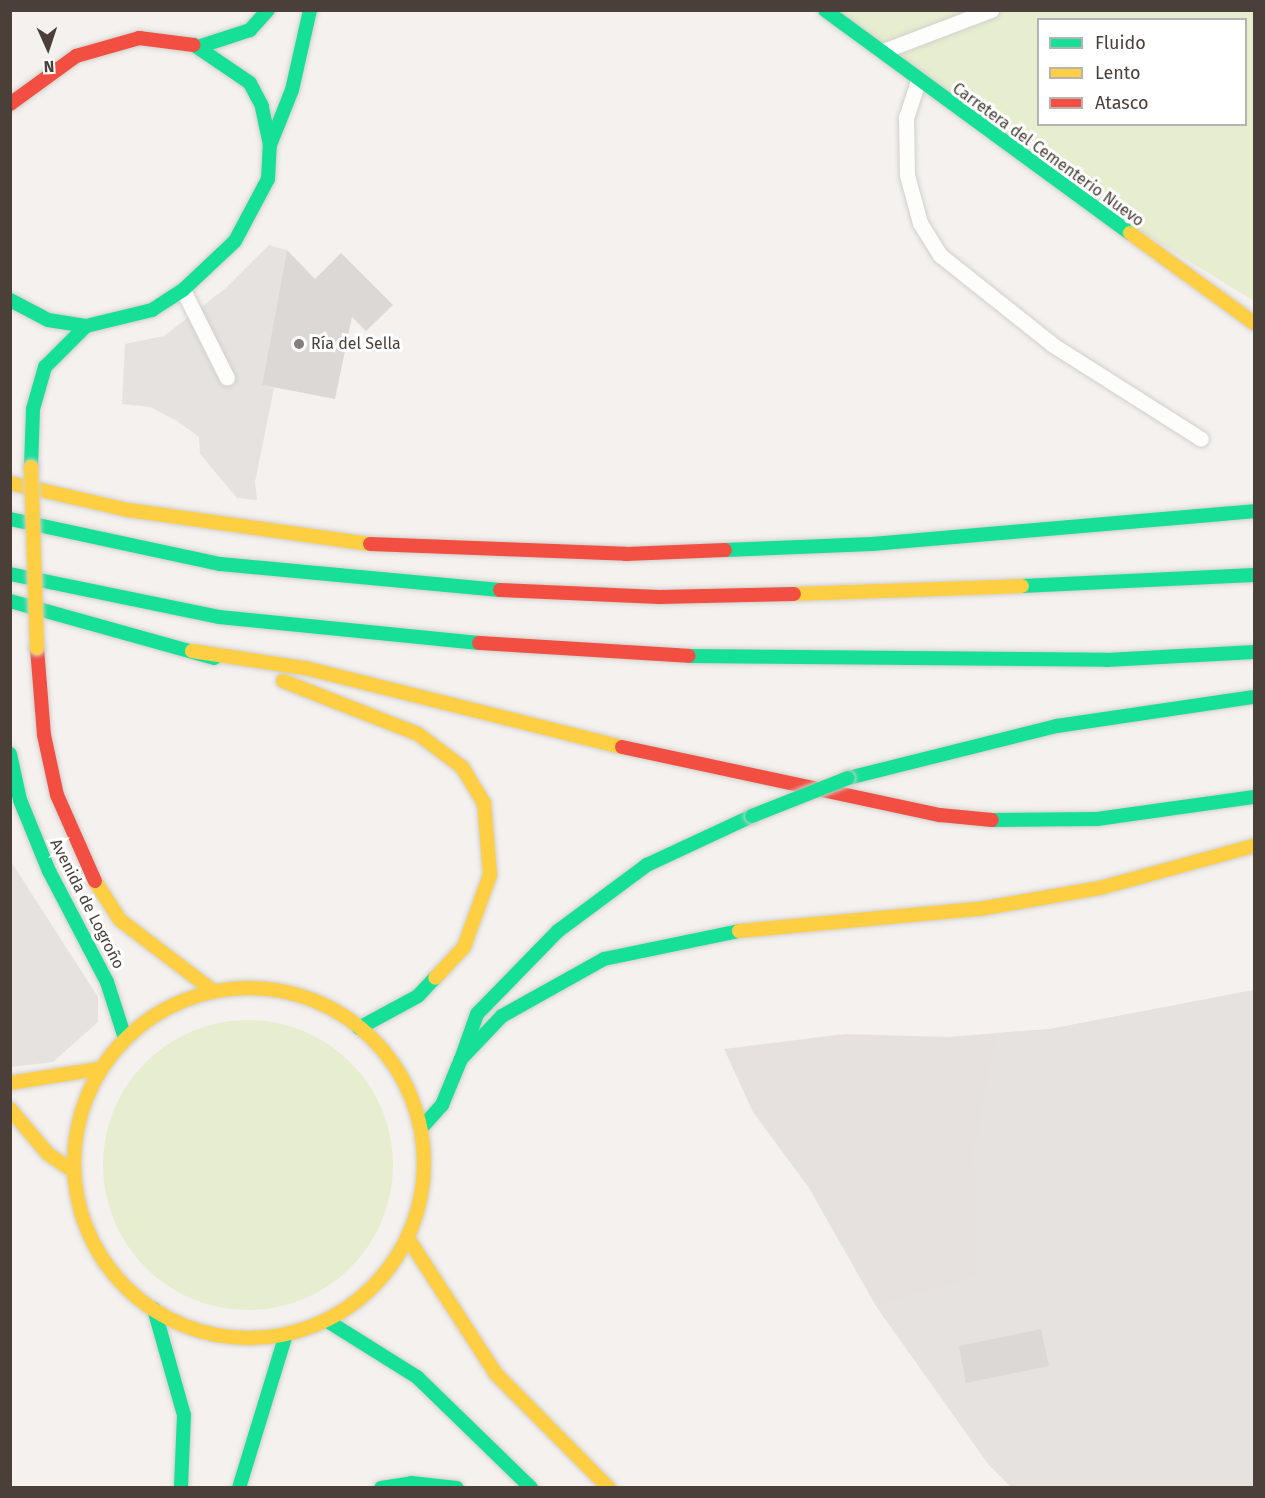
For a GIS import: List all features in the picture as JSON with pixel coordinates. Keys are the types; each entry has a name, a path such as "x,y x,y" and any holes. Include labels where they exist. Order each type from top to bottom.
{"main road":[{"path":"10,104 66,62 106,45 139,38 201,46 250,30 268,10"},
{"path":"270,146 292,90 310,10"},
{"name":"Carretera del Cementerio Nuevo","path":"825,10 918,81 1254,323"},
{"path":"10,300 48,320 86,326 152,310 183,290 211,267 255,212 268,179 270,146 262,106 250,83 201,46"},
{"name":"Avenida de Logroño","path":"86,326 45,367 33,409 31,468 37,648 44,735 57,795 84,863 120,920 212,990"},
{"path":"10,483 128,510 313,540 485,551 626,554 872,544 1254,511"},
{"path":"10,519 220,564 527,592 659,597 863,593 1254,575"},
{"path":"10,574 219,617 541,649 738,658 1107,660 1254,652"},
{"path":"10,601 192,651 418,734 462,767 484,803 490,875 464,947 418,996 359,1028"},
{"path":"192,651 304,668 696,765 940,815 1013,822 1097,819 1254,797"},
{"path":"424,1125 442,1106 477,1014 558,931 647,865 752,816 848,778 1057,726 1254,697"},
{"name":"Avenida de Logroño","path":"10,754 24,810 49,871 107,982 124,1035"},
{"path":"461,1059 502,1016 604,959 700,935 997,906 1100,888 1254,846"},
{"path":"251,987 289,993 359,1028 399,1073 424,1125 424,1188 409,1240 378,1288 329,1322 285,1338 219,1336 154,1310 133,1295 103,1259 73,1171 77,1126 97,1069 124,1035 159,1008 212,990 251,987"},
{"path":"10,1083 97,1069"},
{"path":"10,1109 48,1154 73,1171"},
{"path":"409,1240 496,1374 609,1488"},
{"path":"154,1310 184,1414 181,1488"},
{"path":"329,1322 417,1377 531,1488"},
{"path":"239,1488 285,1338"},
{"path":"381,1488 411,1483 457,1488"}],"lane":[{"path":"880,52 991,10"},
{"path":"918,81 906,117 907,175 920,223 940,255 1053,345 1201,439"},
{"path":"183,290 226,378"}],"shaded area":[{"path":"269,245 287,250 262,385 274,388 255,482 257,500 237,498 200,454 199,437 177,421 150,407 122,404 125,344 164,336 226,288"},
{"path":"10,860 98,997 98,1022 53,1062 11,1067"},
{"path":"1254,990 1254,1323 936,1390 876,1306 809,1188 753,1112 724,1049 845,1034 947,1037 1050,1029"},
{"path":"1254,990 1254,1487 1011,1487 988,1464 876,1306 977,1276 974,1149 996,1033 1050,1029","holes":["1041,1329 1048,1366 966,1383 959,1346"]}],"green space":[{"path":"825,11 1254,11 1254,301 1113,214"},
{"path":"248,1020 276,1023 316,1037 340,1053 360,1073 382,1110 390,1137 393,1165 390,1193 376,1233 360,1257 340,1277 303,1299 276,1307 248,1310 220,1307 180,1293 156,1277 136,1257 114,1220 106,1193 103,1165 106,1137 120,1097 136,1073 156,1053 193,1031 220,1023"}],"building":[{"path":"287,250 315,279 341,253 393,305 366,331 352,317 335,399 262,385"},
{"path":"1041,1329 1049,1366 966,1383 959,1346"}],"traffic: fast":[{"path":"201,46 250,30 268,10"},
{"path":"270,145 292,90 310,10"},
{"path":"825,10 1130,233"},
{"path":"10,300 48,320 86,326 152,310 183,290 235,241 268,179 270,145 262,106 250,83 194,45"},
{"path":"31,467 33,409 45,367 86,326"},
{"path":"725,550 872,544 1254,511"},
{"path":"10,519 220,564 500,590"},
{"path":"10,574 219,617 479,643"},
{"path":"1022,586 1254,575"},
{"path":"10,601 214,658"},
{"path":"689,656 1107,660 1254,652"},
{"path":"848,778 1057,726 1254,697"},
{"path":"10,754 20,800 49,871 107,982 124,1035"},
{"path":"752,816 848,778"},
{"path":"992,820 1097,819 1254,797"},
{"path":"461,1059 477,1014 558,931 647,865 752,816"},
{"path":"424,1125 442,1105 461,1059 502,1016 604,959 739,931"},
{"path":"359,1028 418,996 435,978"},
{"path":"154,1309 184,1415 181,1488"},
{"path":"329,1322 417,1377 531,1488"},
{"path":"239,1488 285,1338"},
{"path":"381,1488 411,1483 457,1488"}],"traffic: slow":[{"path":"1130,233 1254,323"},
{"path":"31,467 37,648"},
{"path":"10,483 128,510 370,544"},
{"path":"794,594 1022,586"},
{"path":"192,651 305,668 622,747"},
{"path":"283,681 418,734 462,767 484,803 490,875 464,947 435,978"},
{"path":"739,931 985,908 1100,888 1254,846"},
{"path":"95,881 120,920 212,990"},
{"path":"249,988 283,991 316,1001 346,1017 373,1039 395,1066 411,1096 421,1129 424,1163 421,1197 411,1230 395,1260 373,1287 346,1309 316,1325 283,1335 249,1338 215,1335 182,1325 152,1309 125,1287 103,1260 87,1230 77,1197 74,1163 77,1129 87,1096 103,1066 125,1039 152,1017 182,1001 215,991 249,988"},
{"path":"10,1083 97,1069"},
{"path":"10,1109 48,1154 73,1171"},
{"path":"409,1240 496,1374 609,1488"}],"traffic: jam":[{"path":"10,104 76,56 139,38 194,45"},
{"path":"370,544 626,554 725,550"},
{"path":"500,590 659,597 794,594"},
{"path":"479,643 689,656"},
{"path":"37,648 44,735 57,795 95,881"},
{"path":"622,747 940,815 992,820"}],"place":[{"name":"Ría del Sella","path":"299,344"}]}
